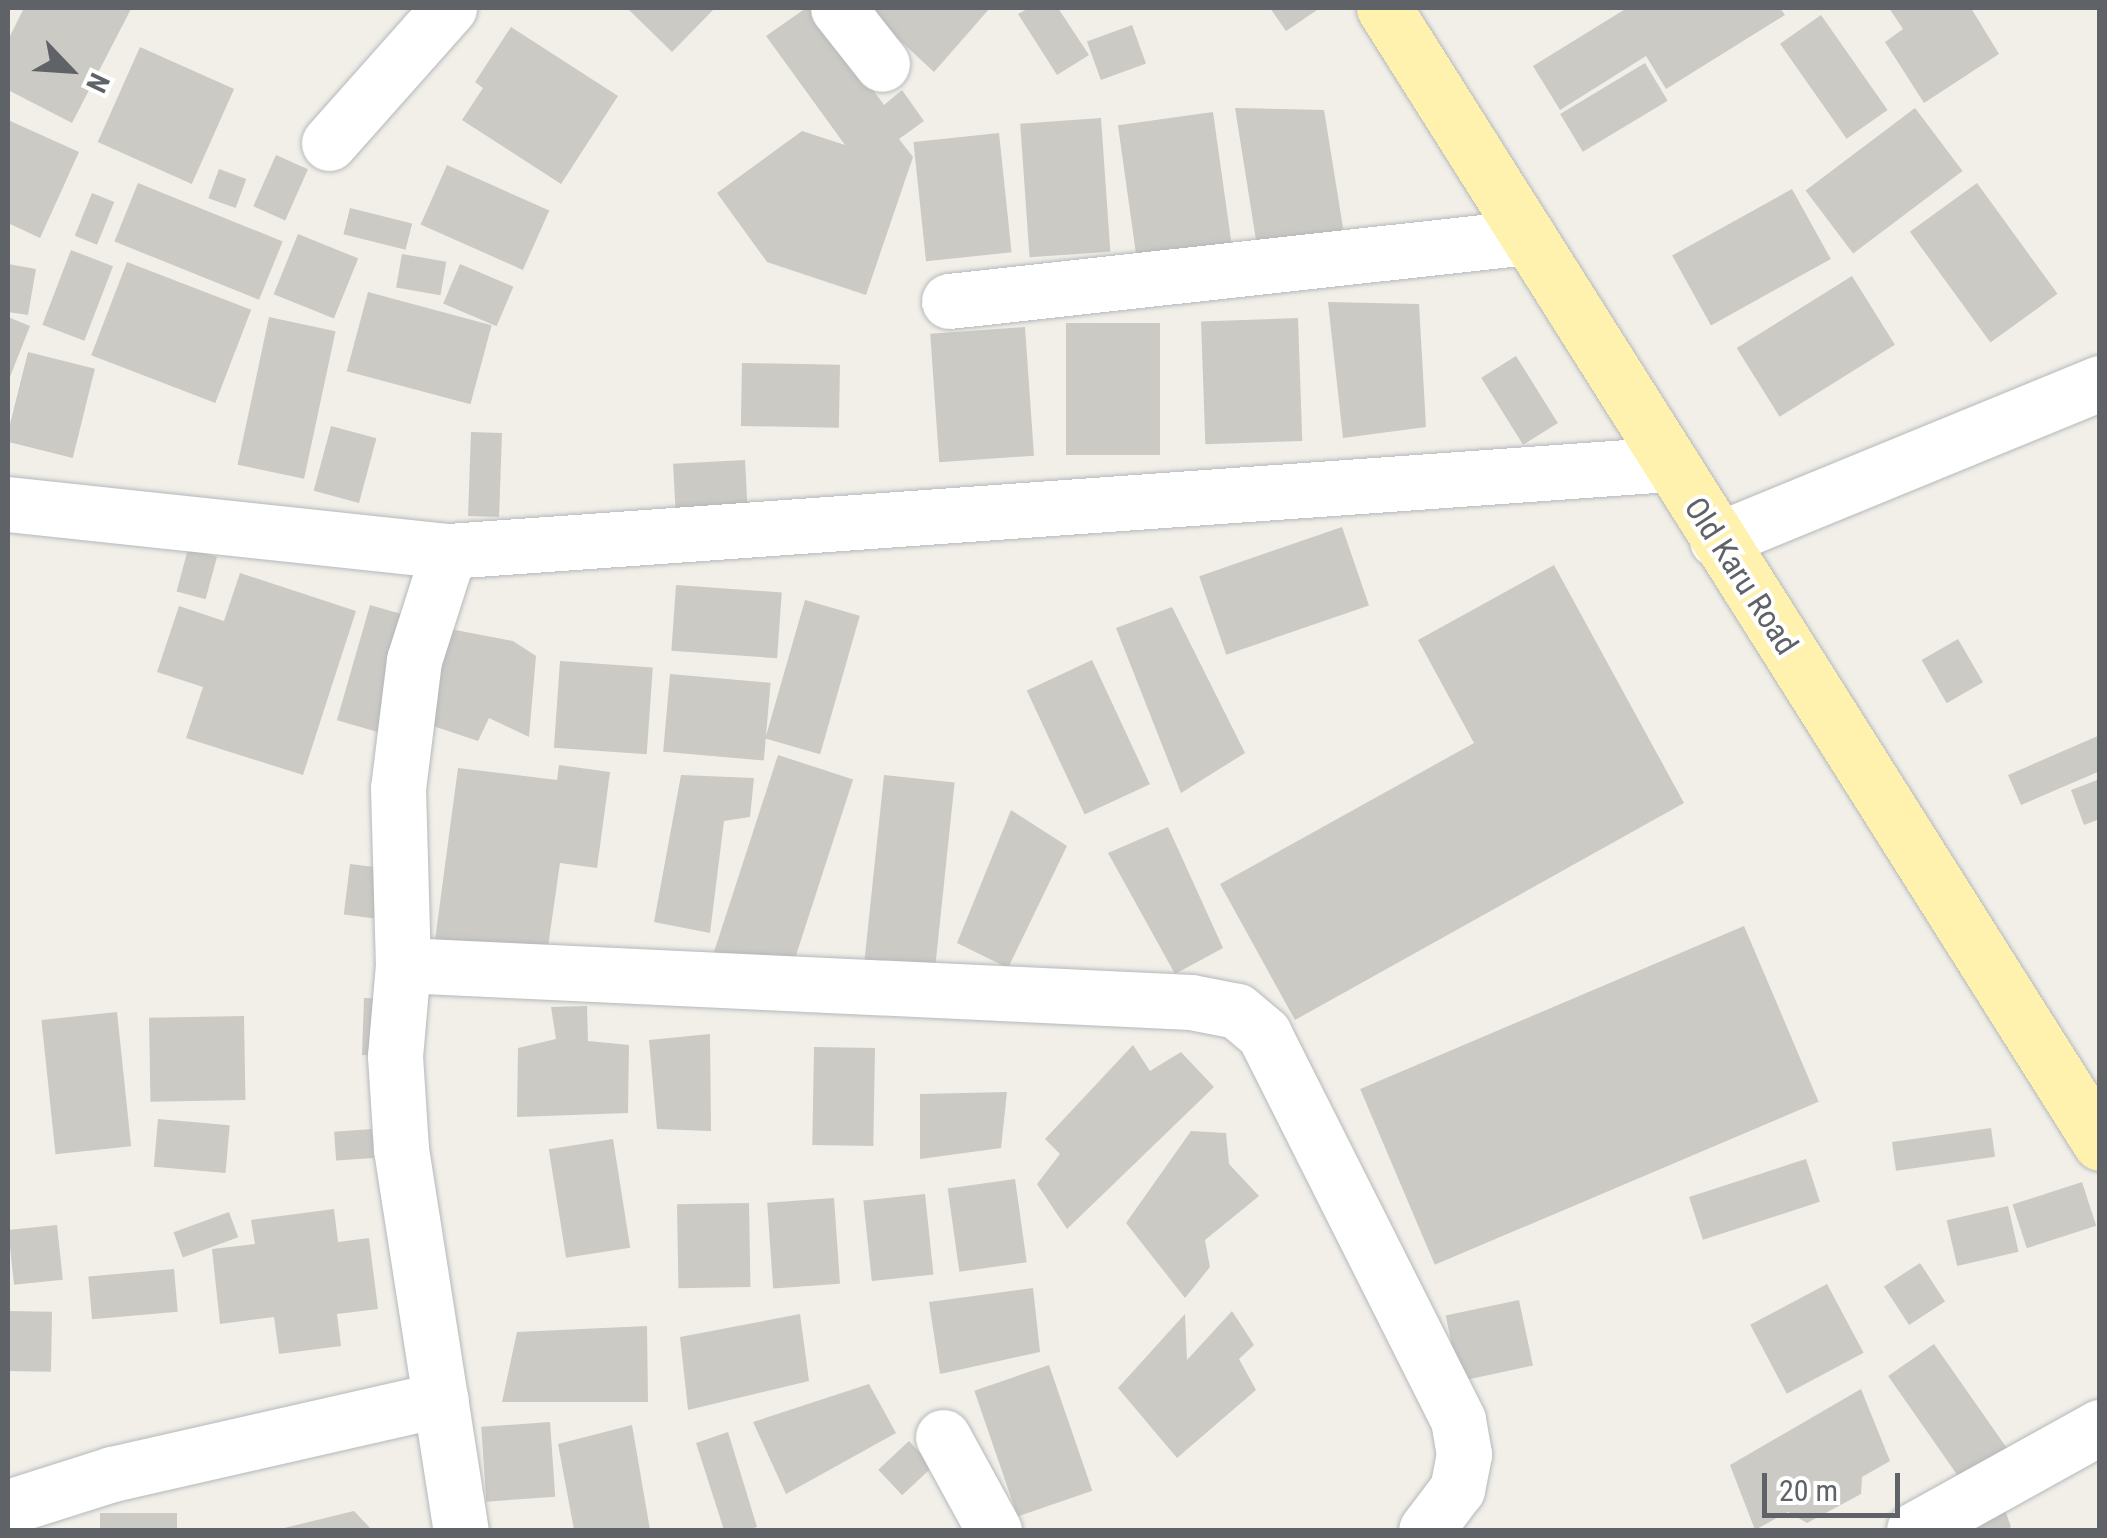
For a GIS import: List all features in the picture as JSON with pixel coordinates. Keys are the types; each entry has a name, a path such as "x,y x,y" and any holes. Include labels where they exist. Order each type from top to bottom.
{"main road":[{"name":"Old Karu Road","path":"1384,8 1717,540 2000,975 2100,1143"}],"street":[{"path":"329,143 449,8"},
{"path":"838,8 882,64"},
{"path":"949,302 1528,238"},
{"path":"1717,540 2100,383"},
{"path":"8,504 449,551 1670,464"},
{"path":"449,551 414,660 398,788 402,965 396,1056 401,1148 461,1530"},
{"path":"402,965 1191,1002 1237,1012 1264,1034 1458,1420 1464,1454 1456,1489 1426,1530"},
{"path":"8,1507 112,1474 441,1399"},
{"path":"1914,1530 2100,1426"},
{"path":"944,1436 994,1530"}],"building":[{"path":"24,8 131,9 72,123 8,90 8,40"},
{"path":"627,8 715,8 672,52"},
{"path":"806,8 814,8 884,105 902,90 924,121 899,139 913,157 866,295 767,262 717,193 802,131 845,145 766,36"},
{"path":"865,8 990,8 934,72"},
{"path":"1029,8 1058,8 1089,55 1057,75 1018,14"},
{"path":"1270,8 1320,8 1286,31"},
{"path":"1627,8 1780,8 1785,15 1666,89 1646,56 1560,110 1533,66"},
{"path":"1889,8 1971,8 1999,54 1924,103 1885,42 1903,29"},
{"path":"1821,15 1888,110 1847,139 1780,44"},
{"path":"1132,25 1146,64 1101,80 1087,41"},
{"path":"511,27 618,96 561,184 462,120 483,88 475,82"},
{"path":"140,47 234,89 192,184 98,142"},
{"path":"1645,63 1668,101 1583,152 1560,114"},
{"path":"1235,108 1324,110 1344,234 1256,240"},
{"path":"1915,108 1963,171 1853,254 1806,190"},
{"path":"1213,112 1232,245 1137,258 1118,125"},
{"path":"1101,118 1110,252 1030,257 1020,124"},
{"path":"8,120 79,152 40,238 8,223"},
{"path":"999,133 1012,252 926,261 913,142"},
{"path":"276,155 308,169 285,220 253,206"},
{"path":"447,165 549,211 523,270 421,224"},
{"path":"219,169 246,179 236,208 208,198"},
{"path":"138,183 283,241 259,300 114,241"},
{"path":"1977,183 2058,294 1990,343 1910,232"},
{"path":"1792,189 1831,259 1711,325 1672,255"},
{"path":"92,193 114,202 97,245 75,236"},
{"path":"350,208 412,223 406,250 343,234"},
{"path":"298,234 358,258 334,319 274,294"},
{"path":"71,250 113,266 84,341 42,325"},
{"path":"402,254 446,262 440,295 396,287"},
{"path":"127,262 251,310 215,403 91,355"},
{"path":"8,264 36,269 28,315 8,312"},
{"path":"460,264 513,287 497,326 443,304"},
{"path":"1852,276 1895,345 1780,417 1737,348"},
{"path":"368,292 492,325 470,404 347,371"},
{"path":"1328,302 1419,304 1426,427 1343,438"},
{"path":"8,317 30,326 8,382"},
{"path":"269,317 336,331 304,479 238,465"},
{"path":"1298,318 1302,441 1205,444 1201,321"},
{"path":"1066,323 1160,323 1160,455 1066,455"},
{"path":"1025,327 1034,456 939,462 930,334"},
{"path":"28,352 95,369 73,458 8,442"},
{"path":"1516,356 1558,423 1523,445 1481,378"},
{"path":"742,363 840,365 839,428 741,426"},
{"path":"331,426 376,438 359,503 314,491"},
{"path":"471,432 502,433 499,517 468,516"},
{"path":"745,460 747,504 675,508 673,464"},
{"path":"1342,527 1369,605 1226,655 1199,576"},
{"path":"188,549 217,557 206,599 177,592"},
{"path":"1554,565 1684,803 1295,1020 1220,884 1474,743 1418,640"},
{"path":"240,573 356,611 303,775 186,738 203,687 157,672 179,606 224,621"},
{"path":"676,585 782,592 777,658 671,651"},
{"path":"805,600 860,616 820,754 765,738"},
{"path":"370,605 416,618 383,734 337,720"},
{"path":"1172,607 1245,753 1181,793 1116,628"},
{"path":"450,629 513,641 536,656 529,737 489,718 478,741 424,723"},
{"path":"1958,639 1983,682 1947,703 1922,660"},
{"path":"1092,660 1150,784 1085,815 1027,690"},
{"path":"560,661 653,667 647,754 554,748"},
{"path":"670,674 771,683 764,761 663,752"},
{"path":"2100,735 2100,771 2021,805 2008,775"},
{"path":"778,755 853,779 789,977 714,953"},
{"path":"559,765 610,772 597,868 560,863 547,954 435,940 458,768 557,780"},
{"path":"681,775 754,778 750,817 724,821 710,933 654,922"},
{"path":"884,775 955,782 935,967 865,960"},
{"path":"2100,779 2100,819 2084,825 2071,790"},
{"path":"1011,810 1067,846 1008,968 957,943"},
{"path":"1168,827 1223,948 1175,974 1108,853"},
{"path":"350,864 383,868 377,919 344,915"},
{"path":"1744,926 1819,1102 1435,1265 1360,1089"},
{"path":"364,998 394,999 392,1056 362,1055"},
{"path":"587,1006 588,1041 629,1045 628,1113 517,1117 518,1048 556,1039 551,1007"},
{"path":"117,1012 131,1146 56,1154 41,1020"},
{"path":"244,1016 245,1100 150,1102 149,1018"},
{"path":"710,1034 711,1131 657,1129 649,1040"},
{"path":"1133,1045 1150,1071 1181,1052 1214,1087 1067,1229 1037,1184 1060,1154 1045,1139"},
{"path":"814,1047 875,1048 873,1146 812,1145"},
{"path":"1007,1092 1001,1148 920,1159 920,1094"},
{"path":"158,1119 230,1125 226,1173 154,1167"},
{"path":"1991,1128 1995,1157 1896,1171 1892,1142"},
{"path":"372,1129 374,1158 336,1161 334,1132"},
{"path":"1191,1131 1226,1133 1229,1164 1259,1196 1205,1240 1210,1267 1185,1298 1126,1223"},
{"path":"613,1139 630,1248 566,1258 549,1149"},
{"path":"1806,1159 1820,1202 1703,1240 1689,1197"},
{"path":"1015,1179 1027,1262 959,1272 948,1188"},
{"path":"2082,1182 2096,1226 2027,1248 2013,1205"},
{"path":"925,1194 933,1275 872,1281 863,1200"},
{"path":"834,1198 840,1284 773,1288 767,1203"},
{"path":"749,1203 750,1287 678,1288 677,1204"},
{"path":"2008,1206 2019,1252 1957,1266 1947,1220"},
{"path":"334,1209 338,1242 369,1238 378,1309 337,1314 341,1346 279,1354 274,1317 220,1324 212,1249 255,1244 251,1220"},
{"path":"229,1212 238,1237 183,1258 174,1232"},
{"path":"57,1225 63,1280 14,1285 8,1230"},
{"path":"1920,1263 1945,1302 1909,1325 1884,1286"},
{"path":"174,1269 178,1312 92,1319 88,1276"},
{"path":"1827,1284 1864,1353 1787,1394 1750,1325"},
{"path":"1033,1288 1040,1352 940,1374 929,1302"},
{"path":"1519,1300 1533,1366 1460,1381 1446,1316"},
{"path":"8,1311 52,1312 51,1372 8,1371"},
{"path":"1232,1311 1254,1345 1239,1359 1256,1390 1177,1458 1118,1388 1185,1314 1187,1360"},
{"path":"800,1314 809,1381 688,1410 680,1337"},
{"path":"647,1326 648,1402 502,1402 517,1332"},
{"path":"1934,1344 2011,1454 1965,1486 1888,1376"},
{"path":"1049,1365 1092,1491 1018,1516 974,1391"},
{"path":"869,1384 896,1433 786,1494 753,1422"},
{"path":"1861,1389 1890,1461 1862,1477 1861,1494 1807,1523 1788,1512 1755,1530 1730,1465"},
{"path":"550,1422 555,1497 486,1502 481,1427"},
{"path":"632,1425 650,1530 574,1530 558,1444"},
{"path":"728,1432 757,1527 745,1530 724,1530 696,1443"},
{"path":"909,1441 933,1467 902,1495 878,1470"},
{"path":"2005,1510 2011,1527 2005,1530 1964,1530"},
{"path":"354,1511 372,1530 280,1530 280,1529"},
{"path":"100,1513 177,1513 177,1530 100,1530"}]}
